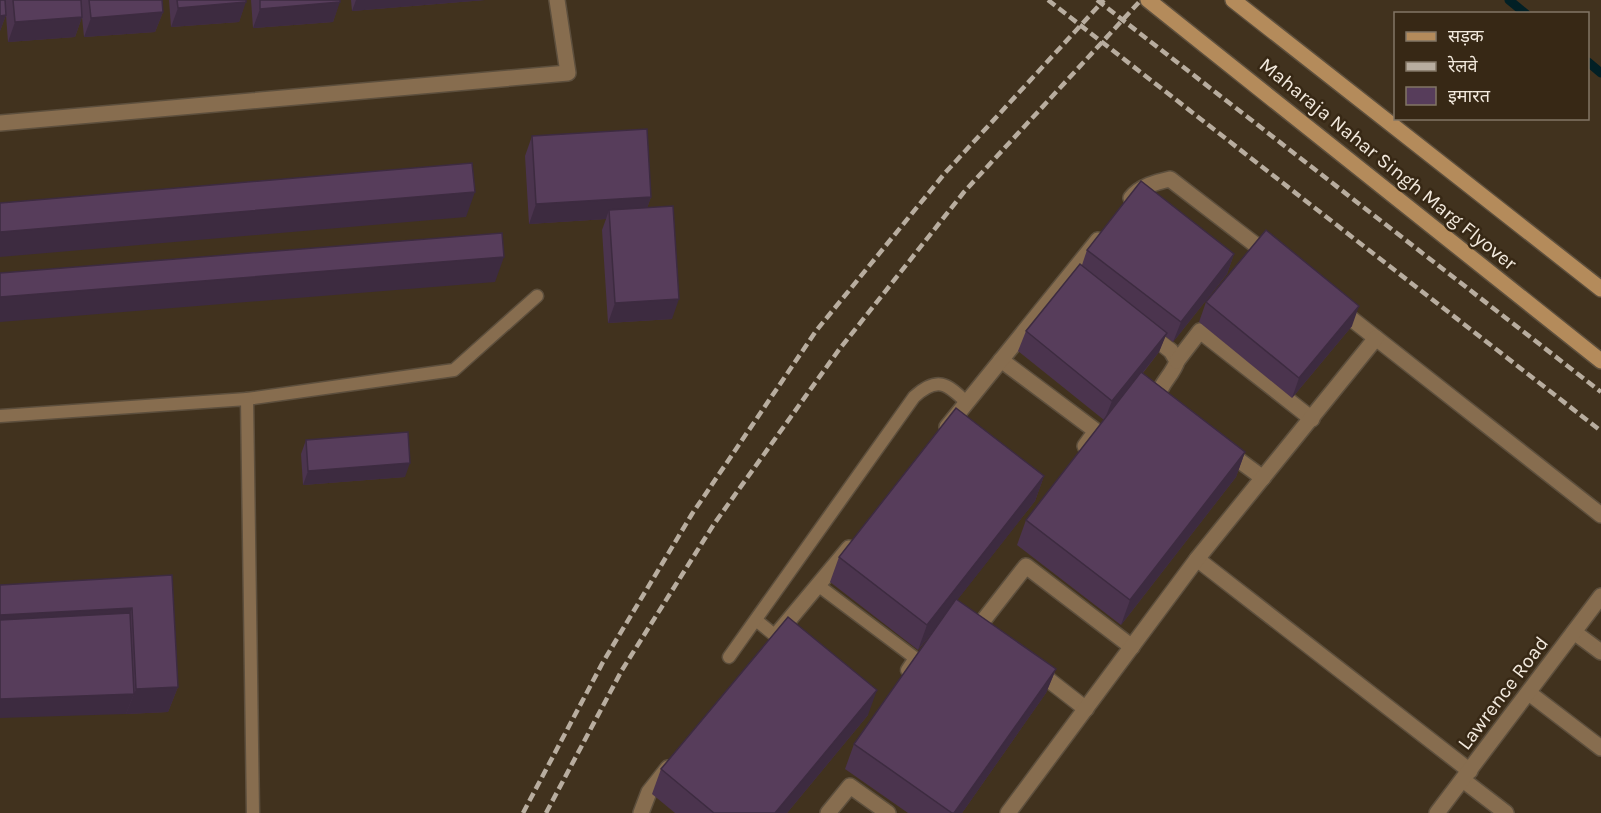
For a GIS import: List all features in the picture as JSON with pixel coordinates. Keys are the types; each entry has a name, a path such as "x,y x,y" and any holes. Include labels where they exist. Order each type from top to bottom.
{"main road":[{"name":"Maharaja Nahar Singh Marg Flyover","path":"1148,0 1601,361"},
{"name":"Maharaja Nahar Singh Marg Flyover","path":"1233,0 1601,289"}],"street":[{"path":"0,123 568,73 557,0"},
{"path":"1119,213 1137,200 1154,183 1170,179 1282,266"},
{"path":"937,440 955,426 967,403 1001,360 1076,276 1106,230"},
{"path":"1329,302 1601,515"},
{"path":"1135,322 1171,351 1177,361"},
{"path":"1173,412 1158,397 1159,390 1200,331 1312,419"},
{"path":"1008,813 1197,559 1376,338"},
{"path":"1001,360 1096,432 1075,460"},
{"path":"1209,439 1263,478"},
{"path":"773,640 857,538"},
{"path":"1197,559 1467,776 1506,813"},
{"path":"997,640 979,626 1026,566 1132,647"},
{"name":"Lawrence Road","path":"1437,813 1601,596"},
{"path":"1574,632 1601,652"},
{"path":"1023,661 1086,709"},
{"path":"1528,693 1601,748"},
{"path":"641,813 649,792 678,756"},
{"path":"828,813 850,786 888,813"}],"lane":[{"path":"0,416 248,399 454,370 537,297"},
{"path":"729,657 914,396 932,383 943,384 954,390 967,403"},
{"path":"248,399 253,813"},
{"path":"819,586 915,658 901,678"},
{"path":"756,620 773,640 794,651"}],"building":[{"path":"0,0 5,0 6,15 0,16"},
{"path":"13,0 81,0 82,17 15,22"},
{"path":"89,0 162,0 163,12 91,18"},
{"path":"177,0 246,0 246,2 178,8"},
{"path":"260,0 340,0 340,2 260,9"},
{"path":"647,129 651,197 536,204 532,136"},
{"path":"472,163 475,192 0,232 0,203"},
{"path":"1141,181 1234,254 1181,322 1087,250"},
{"path":"673,206 679,299 615,303 609,210"},
{"path":"1266,230 1359,306 1299,378 1206,302"},
{"path":"502,233 504,257 0,297 0,273"},
{"path":"1080,264 1167,333 1112,401 1026,331"},
{"path":"1141,372 1245,452 1130,600 1026,520"},
{"path":"956,408 1044,476 927,625 839,557"},
{"path":"408,432 410,463 308,471 306,440"},
{"path":"172,575 178,687 136,689 132,608 0,615 0,585"},
{"path":"956,599 1056,669 952,813 854,744"},
{"path":"130,613 134,694 0,699 0,620"},
{"path":"788,617 877,690 775,813 714,813 661,769"}],"waterway":[{"path":"1509,0 1524,12"},
{"path":"1589,63 1601,73"}],"railway":[{"path":"1048,0 1601,431"},
{"path":"1097,0 1601,392"},
{"path":"523,813 603,662 692,514 816,331 945,173 1104,0"},
{"path":"546,813 622,670 714,524 838,351 964,192 1141,0"}]}
